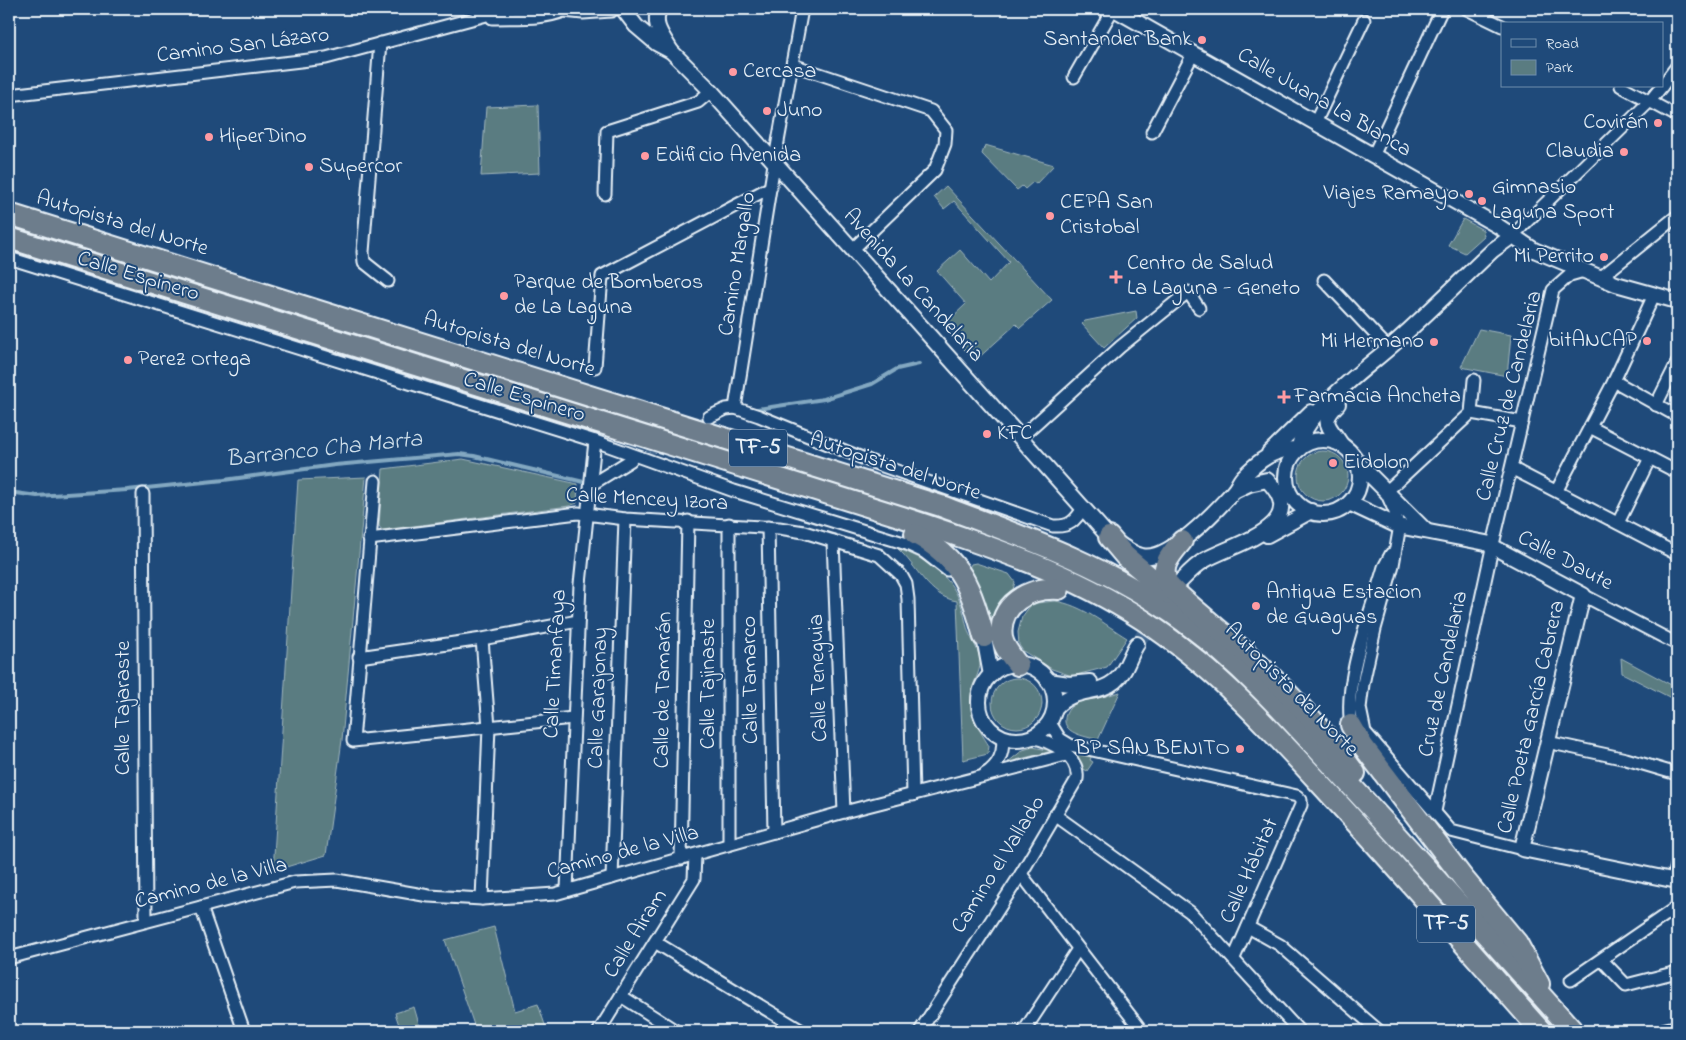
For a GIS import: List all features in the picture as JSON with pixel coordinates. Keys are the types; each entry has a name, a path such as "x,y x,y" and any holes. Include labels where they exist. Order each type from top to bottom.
{"highway":[{"name":"Autopista del Norte","path":"9,214 932,503 1061,552 1130,586 1182,620 1261,688 1411,850 1573,1031"},
{"name":"Autopista del Norte","path":"9,238 814,489 999,549 1085,586 1141,618 1172,639 1250,707 1350,816 1541,1031"},
{"path":"814,489 845,512 971,552 1059,589 1130,626 1185,665 1239,714 1311,791 1350,816"},
{"path":"916,534 932,542 960,570 972,595 984,637"},
{"path":"1109,537 1125,556 1149,577 1180,602 1194,610"},
{"path":"1182,541 1166,562 1164,578 1194,610 1256,662 1322,729 1411,850"},
{"path":"1018,665 1007,650 1002,639 1002,625 1008,609 1020,597 1035,590 1059,589"},
{"path":"1351,725 1363,746 1463,878 1517,943 1550,1006"}],"main road":[{"path":"565,9 601,11 611,9"}],"street":[{"name":"Camino San Lázaro","path":"9,94 326,58 509,9"},
{"name":"Camino San Lázaro","path":"478,18 543,17 554,15 565,9"},
{"name":"Avenida La Candelaria","path":"623,9 636,26 670,51 710,91 1109,537 1136,555 1154,557 1182,541 1234,492"},
{"path":"659,9 656,18 657,26 670,51"},
{"name":"Camino Margallo","path":"735,408 774,164 802,9"},
{"path":"1074,77 1114,9"},
{"name":"Calle Juana La Blanca","path":"1114,9 1498,226 1534,250 1627,288 1677,301"},
{"path":"1373,156 1442,9"},
{"path":"1467,9 1501,26"},
{"path":"1315,123 1364,20"},
{"path":"380,43 363,252 364,262 388,281"},
{"path":"1152,132 1194,54"},
{"path":"793,65 931,111 946,130 945,144 936,170 852,250"},
{"path":"1664,83 1677,66"},
{"path":"1625,88 1677,116"},
{"path":"1234,492 1243,477 1331,392 1344,385 1389,348 1511,236 1650,101 1660,88"},
{"path":"605,194 607,131 698,102 710,91"},
{"path":"595,367 602,276 771,187"},
{"path":"1600,278 1677,216"},
{"name":"Calle Espinero","path":"9,258 595,441 734,490 907,544 924,552 943,565 956,580 984,637"},
{"name":"Calle Cruz de Candelaria","path":"1493,546 1513,469 1553,290 1570,275 1584,271"},
{"path":"1324,280 1389,348"},
{"path":"1021,437 1120,347 1188,292 1199,308"},
{"path":"1557,490 1614,381 1654,295"},
{"path":"1389,348 1379,364 1328,414 1328,428 1357,462 1427,532"},
{"path":"1656,405 1677,363"},
{"path":"1386,492 1471,413 1474,380"},
{"path":"1614,381 1677,416"},
{"path":"1299,449 1299,439 1317,414 1337,395 1344,385"},
{"path":"709,417 726,409 735,408 877,464 1053,526 1064,526 1072,523 1084,507"},
{"path":"1471,413 1522,422"},
{"path":"1590,427 1677,472"},
{"path":"1176,586 1203,561 1254,537 1275,522 1281,513 1286,490 1288,465 1299,449 1315,440 1341,444"},
{"name":"Calle Timanfaya","path":"567,890 578,621 586,514 592,484 595,441"},
{"path":"1265,456 1287,448 1299,449"},
{"path":"1618,523 1650,458"},
{"path":"592,484 631,460"},
{"path":"1234,492 1249,484 1267,480 1286,490 1298,504 1311,511 1327,513 1349,503 1359,487 1360,474 1357,462"},
{"path":"1513,469 1557,490 1677,554"},
{"path":"375,481 353,741 573,718"},
{"path":"1386,492 1398,526 1393,565 1375,629 1363,684 1360,708 1365,732 1452,831 1522,849 1675,881 1677,865"},
{"name":"Calle Tajaraste","path":"142,494 146,921"},
{"name":"Calle Daute","path":"1349,503 1398,526 1493,546 1677,644"},
{"path":"1254,537 1272,534 1311,511"},
{"name":"Calle Mencey Izora","path":"369,539 578,513 626,519 768,527 804,532 880,554 906,584 908,599 913,795"},
{"name":"Calle Garajonay","path":"612,878 626,519"},
{"name":"Calle de Tamarán","path":"681,859 688,522"},
{"name":"Calle Tajinaste","path":"729,524 729,844"},
{"name":"Calle Tamarco","path":"768,527 774,832"},
{"name":"Calle Teneguia","path":"833,541 844,812"},
{"name":"Cruz de Candelaria","path":"1435,811 1493,546"},
{"path":"1351,725 1348,707 1350,686 1384,567 1395,547"},
{"name":"Calle Poeta García Cabrera","path":"1522,849 1583,595"},
{"path":"360,657 482,639 578,621"},
{"path":"984,637 991,675"},
{"path":"482,639 488,727 482,899"},
{"path":"1048,681 1069,684 1084,683 1107,677 1134,648 1122,674 1110,684 1068,696 1055,708 1049,721 1039,733 1021,740 1002,737 991,730 980,712 981,691 991,675 1004,667 1018,665 1035,669 1048,681 1053,692 1055,708"},
{"name":"Calle Hábitat","path":"1049,721 1060,739 1070,745 1297,796 1301,800 1301,805 1234,958"},
{"name":"Camino de la Villa","path":"979,778 995,766 1003,746 1002,737"},
{"path":"1031,737 1053,744 1066,755"},
{"path":"1547,742 1626,759 1677,774"},
{"name":"Camino de la Villa","path":"9,958 295,882 337,880 429,896 482,899 555,894 844,812 1066,755"},
{"name":"Camino el Vallado","path":"920,1031 1021,874 1077,779 1076,768 1066,755"},
{"path":"1055,815 1190,912 1299,1031"},
{"name":"Calle Airam","path":"598,1031 694,879 695,855"},
{"path":"1021,874 1142,1031"},
{"path":"201,907 244,1031"},
{"path":"1571,980 1677,907"},
{"path":"1248,927 1280,945 1379,1031"},
{"path":"655,942 802,1031"},
{"path":"1024,1031 1078,949"},
{"path":"1602,960 1626,985 1677,972"},
{"path":"621,996 676,1031"},
{"path":"1664,1031 1677,1028"}],"green space":[{"path":"538,105 540,173 481,176 486,107"},
{"path":"985,145 1054,165 1036,184 1033,182 1025,189 1022,186 1017,190 982,154"},
{"path":"946,186 1052,300 1020,328 1016,324 975,361 943,326 966,304 937,271 960,250 989,283 1009,262 954,201 944,209 934,197"},
{"path":"1463,219 1483,230 1484,236 1465,253 1448,245"},
{"path":"1136,311 1137,318 1104,348 1082,324 1085,321"},
{"path":"1479,329 1511,335 1507,376 1461,367"},
{"path":"1318,451 1328,451 1341,458 1348,471 1348,481 1341,494 1328,501 1318,501 1309,497 1302,490 1298,481 1298,471 1302,462 1309,455"},
{"path":"463,459 578,484 577,503 569,506 382,530 379,526 383,469"},
{"path":"366,477 342,740 326,855 273,871 298,480"},
{"path":"898,549 917,557 935,568 956,592 963,609 968,631 980,660 980,667 973,686 970,703 980,732 989,746 988,754 963,760 957,601 939,594 931,587"},
{"path":"976,563 1009,574 1015,582 1012,593 993,621 988,621 968,570 971,564"},
{"path":"1055,601 1084,611 1127,638 1107,667 1072,676 1052,669 1023,651 1019,645 1018,632 1022,617 1030,606 1037,603"},
{"path":"1621,658 1677,688 1677,701 1622,673"},
{"path":"1017,678 1031,682 1038,689 1042,703 1038,717 1031,724 1017,728 1003,724 996,717 992,703 996,689 1003,682"},
{"path":"1120,692 1098,740 1075,733 1066,726 1066,714 1073,705"},
{"path":"1033,747 1052,751 1008,762 1023,750"},
{"path":"1067,749 1092,755 1090,760 1093,762 1087,771 1081,767"},
{"path":"494,927 515,1011 538,1004 547,1031 476,1031 445,940"},
{"path":"414,1007 421,1031 401,1031 395,1013"}],"waterway":[{"name":"Barranco Cha Marta","path":"751,410 824,399 872,384 897,369 919,364"},
{"name":"Barranco Cha Marta","path":"9,492 37,496 127,490 224,480 335,465 459,454 588,483"}],"tunnel":[{"path":"632,459 709,417"},
{"path":"1137,644 1167,599"}],"place":[{"name":"Santander Bank","path":"1202,40"},
{"name":"Cercasa","path":"733,72"},
{"name":"Juno","path":"767,111"},
{"name":"Covirán","path":"1658,123"},
{"name":"HiperDino","path":"209,137"},
{"name":"Claudia","path":"1624,152"},
{"name":"Edificio Avenida","path":"645,156"},
{"name":"Supercor","path":"309,167"},
{"name":"Viajes Ramayo","path":"1469,194"},
{"name":"Gimnasio Laguna Sport","path":"1482,201"},
{"name":"CEPA San Cristobal","path":"1050,216"},
{"name":"Mi Perrito","path":"1604,257"},
{"name":"Centro de Salud La Laguna - Geneto","path":"1116,277"},
{"name":"Parque de Bomberos de La Laguna","path":"504,296"},
{"name":"bitANCAP","path":"1647,341"},
{"name":"Mi Hermano","path":"1434,342"},
{"name":"Perez Ortega","path":"128,360"},
{"name":"Farmacia Ancheta","path":"1284,397"},
{"name":"KFC","path":"987,434"},
{"name":"Eidolon","path":"1333,463"},
{"name":"Antigua Estacion de Guaguas","path":"1256,606"},
{"name":"BP SAN BENITO","path":"1240,749"}]}
